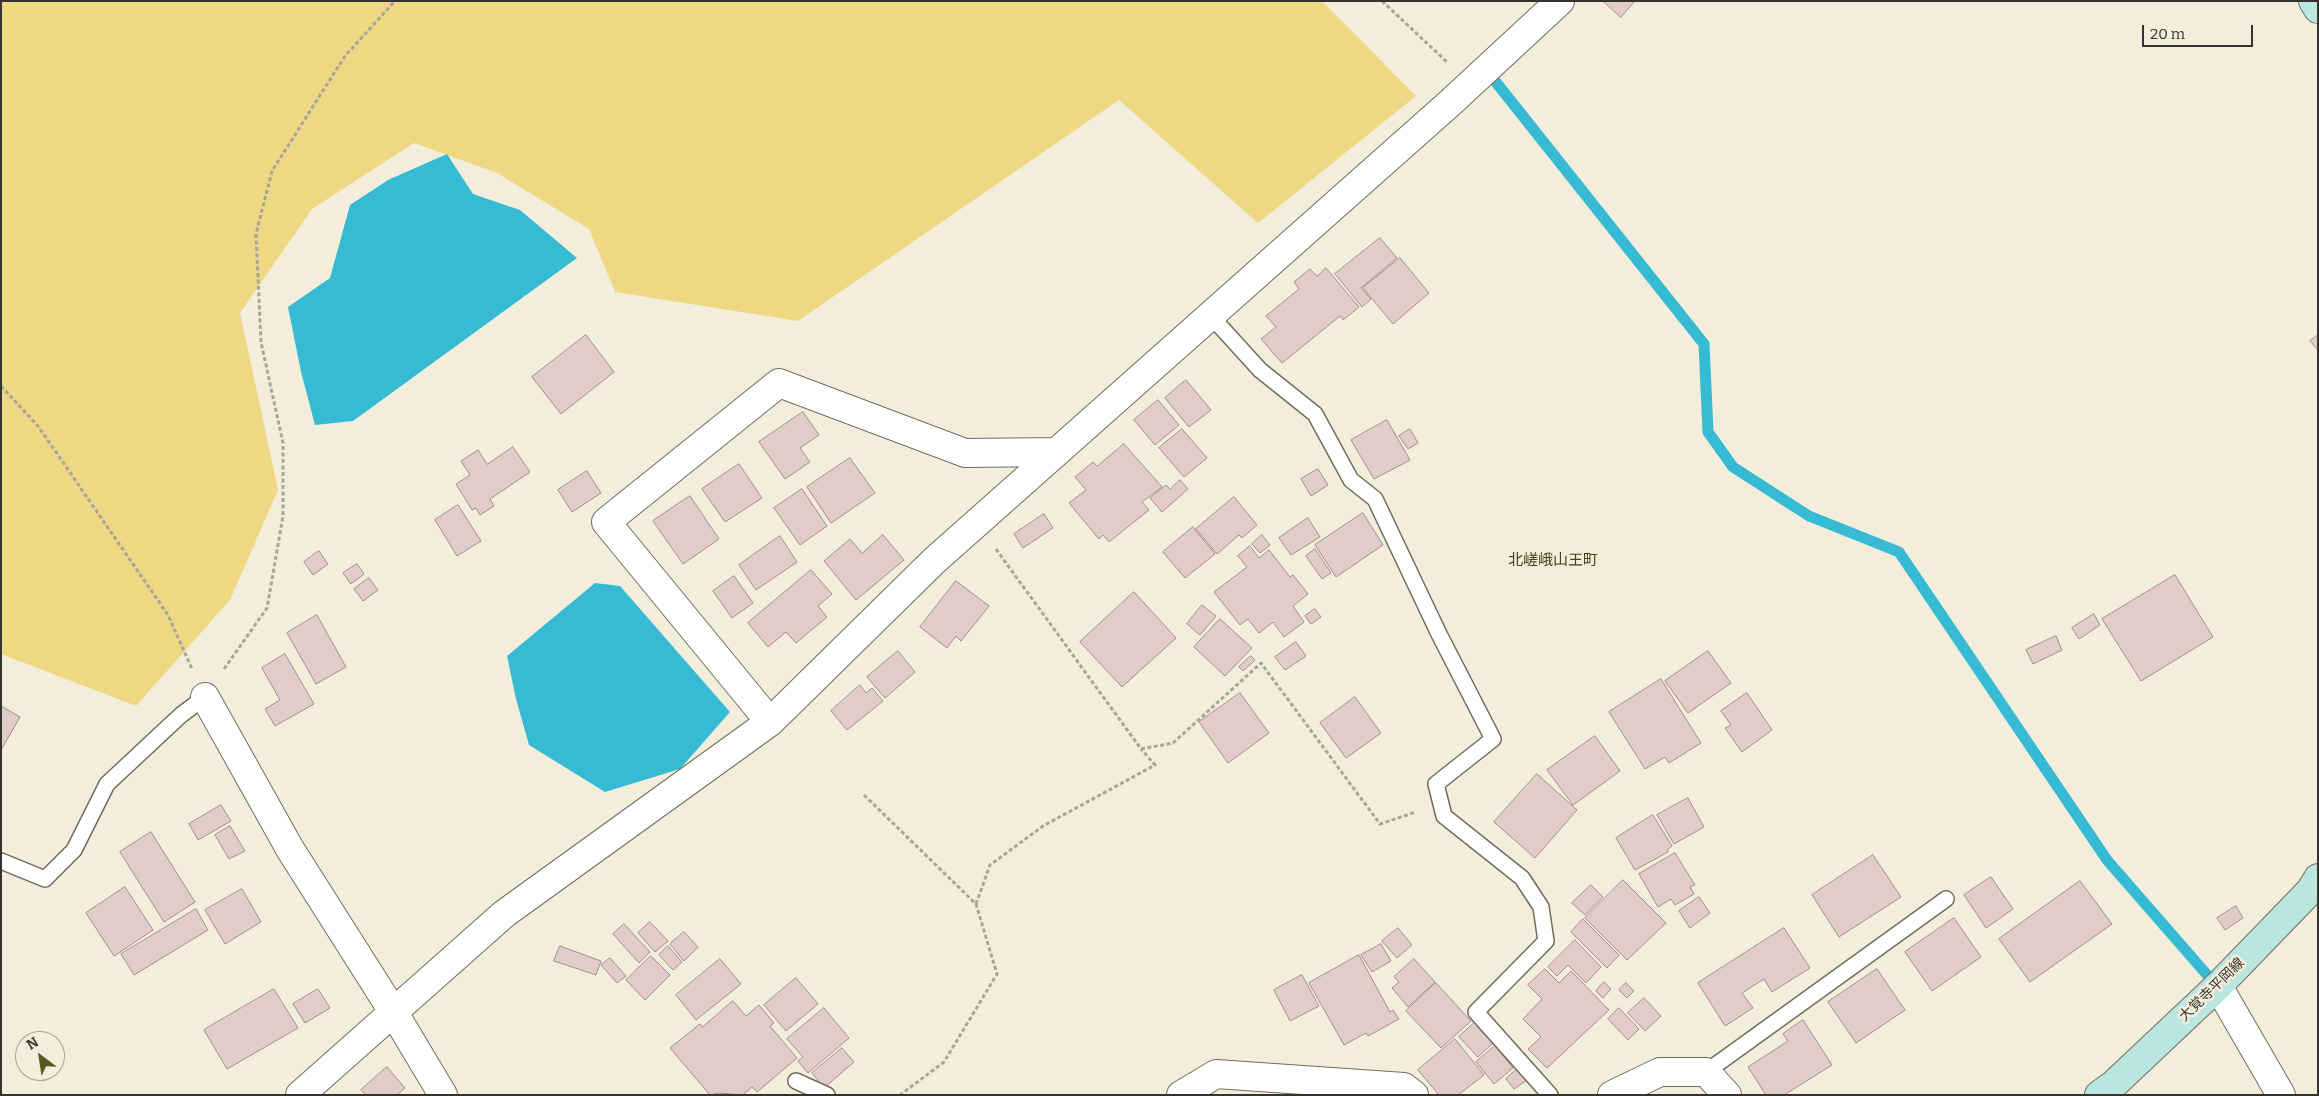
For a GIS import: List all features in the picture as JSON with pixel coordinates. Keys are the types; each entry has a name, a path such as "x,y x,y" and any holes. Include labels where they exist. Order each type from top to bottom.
{"main road":[{"path":"2314,1 2318,9"},
{"name":"大覚寺平岡線","path":"2099,1095 2218,986 2310,891 2318,878"}],"street":[{"path":"300,1095 504,914 770,722 976,522 1471,84 1560,1"},
{"path":"770,722 606,522 779,383 965,453 1056,452"},
{"path":"205,696 290,849 394,1013 443,1095"},
{"path":"2218,986 2281,1095"},
{"path":"1612,1095 1660,1072 1706,1072 1727,1095"},
{"path":"1182,1095 1216,1074 1404,1087 1414,1095"}],"lane":[{"path":"1210,315 1260,370 1315,414 1351,480 1375,499 1439,634 1493,739 1436,784 1444,816 1522,878 1541,907 1546,941 1476,1012 1550,1095"},
{"path":"1,861 45,879 74,850 108,784 181,715 205,696"},
{"path":"1706,1072 1946,899"},
{"path":"796,1081 827,1095"}],"path":[{"path":"205,696 267,608 283,516 284,443 261,342 256,234 272,171 345,56 395,1"},
{"path":"1382,1 1471,84"},
{"path":"1,386 38,426 168,615 205,696"},
{"path":"976,522 1141,749 1155,765 1043,826 990,865 976,904"},
{"path":"1141,749 1173,743 1261,663 1380,824 1440,804"},
{"path":"864,795 976,904 997,974 944,1062 900,1095"}],"shaded area":[{"path":"1,1 1322,1 1416,96 1258,223 1119,100 798,321 615,292 589,229 497,173 414,143 312,209 240,313 278,490 230,600 136,706 1,654"}],"water":[{"path":"447,154 473,194 520,210 577,258 353,421 315,425 301,372 288,307 330,278 350,205 388,180"},
{"path":"595,583 620,586 730,712 680,769 605,792 529,745 516,699 507,656"}],"building":[{"path":"1603,1 1635,1 1621,17"},
{"path":"1380,238 1397,258 1361,288 1371,299 1362,307 1335,274"},
{"path":"1400,258 1429,293 1393,324 1363,288"},
{"path":"1326,268 1359,307 1343,320 1340,316 1282,363 1261,339 1276,327 1266,316 1299,289 1294,282 1310,269 1317,276"},
{"path":"586,335 614,372 561,414 532,377"},
{"path":"2318,335 2318,350 2310,341"},
{"path":"1186,380 1211,410 1189,427 1165,398"},
{"path":"1158,400 1179,425 1155,445 1134,420"},
{"path":"803,412 819,435 800,448 810,462 785,479 759,442"},
{"path":"1387,420 1410,460 1374,479 1351,440"},
{"path":"1182,429 1207,458 1184,477 1159,448"},
{"path":"1410,429 1418,443 1408,449 1399,436"},
{"path":"1124,444 1162,487 1142,502 1149,510 1109,542 1103,535 1099,539 1069,503 1086,490 1075,477 1093,462 1097,466"},
{"path":"513,447 530,472 490,499 494,506 480,515 476,508 472,510 456,484 470,475 461,461 478,450 487,464"},
{"path":"850,458 875,493 831,523 807,487"},
{"path":"739,464 762,498 725,522 702,489"},
{"path":"1318,469 1328,485 1311,496 1301,479"},
{"path":"587,471 601,493 572,512 558,490"},
{"path":"1180,480 1188,489 1162,512 1150,498 1166,485 1170,489"},
{"path":"802,489 827,526 800,545 774,508"},
{"path":"690,496 719,539 683,564 653,521"},
{"path":"1234,497 1257,525 1242,538 1239,535 1217,554 1196,529"},
{"path":"458,505 481,541 457,556 435,520"},
{"path":"1363,513 1383,545 1336,577 1315,545"},
{"path":"1044,514 1053,528 1023,548 1014,534"},
{"path":"1308,518 1320,537 1291,555 1279,538"},
{"path":"1193,527 1215,554 1185,578 1163,552"},
{"path":"883,535 904,560 856,600 824,561 850,539 862,553"},
{"path":"1262,535 1270,545 1260,553 1252,544"},
{"path":"780,536 797,562 756,590 739,565"},
{"path":"1250,546 1259,558 1269,550 1290,577 1293,575 1308,594 1293,606 1304,622 1284,637 1273,622 1259,633 1248,619 1240,625 1214,592 1247,567 1238,556"},
{"path":"1315,549 1331,573 1322,579 1306,556"},
{"path":"319,551 328,564 313,575 304,562"},
{"path":"357,564 364,574 351,584 343,573"},
{"path":"811,570 832,594 818,606 827,617 796,643 786,632 768,647 748,623"},
{"path":"2175,575 2213,637 2141,681 2102,619"},
{"path":"734,576 753,603 732,618 713,591"},
{"path":"369,578 378,590 363,601 354,589"},
{"path":"956,581 989,606 961,641 956,636 947,648 920,627"},
{"path":"1134,592 1176,638 1122,687 1080,642"},
{"path":"1202,605 1216,616 1200,635 1187,624"},
{"path":"1315,609 1321,617 1311,624 1305,616"},
{"path":"2094,614 2100,625 2079,639 2072,628"},
{"path":"317,615 346,667 316,684 287,633"},
{"path":"1220,619 1252,648 1225,676 1194,647"},
{"path":"2056,636 2062,650 2033,664 2026,650"},
{"path":"1296,642 1306,656 1285,670 1275,657"},
{"path":"898,651 915,672 885,698 867,677"},
{"path":"1708,651 1731,683 1688,713 1665,681"},
{"path":"285,654 314,704 275,726 265,709 280,700 262,668"},
{"path":"1251,656 1255,660 1243,671 1239,667"},
{"path":"1661,679 1701,743 1669,763 1665,757 1645,769 1609,712"},
{"path":"860,685 866,693 872,688 883,701 847,730 831,711"},
{"path":"1240,693 1269,733 1228,763 1199,722"},
{"path":"1747,693 1772,730 1742,752 1725,728 1731,725 1721,711"},
{"path":"1355,697 1381,733 1346,758 1320,723"},
{"path":"1,706 20,717 1,750"},
{"path":"1595,736 1620,771 1573,805 1547,770"},
{"path":"1537,774 1577,810 1535,858 1494,822"},
{"path":"1688,798 1704,827 1674,844 1657,815"},
{"path":"221,805 231,821 198,840 189,824"},
{"path":"1653,815 1672,846 1667,850 1668,852 1635,870 1616,838"},
{"path":"230,826 245,851 229,859 215,835"},
{"path":"151,832 195,902 164,922 120,852"},
{"path":"1675,853 1695,885 1690,887 1694,894 1675,905 1671,899 1658,907 1639,874"},
{"path":"1873,855 1901,897 1839,937 1812,895"},
{"path":"1991,877 2013,909 1986,928 1964,895"},
{"path":"1623,880 1666,923 1627,960 1585,918"},
{"path":"2080,881 2112,924 2030,982 1999,939"},
{"path":"1591,885 1603,897 1585,915 1572,903"},
{"path":"125,887 153,930 114,956 86,913"},
{"path":"242,889 261,922 225,944 205,910"},
{"path":"1699,897 1710,913 1690,928 1679,911"},
{"path":"2236,906 2243,918 2225,930 2217,918"},
{"path":"196,909 208,930 134,975 121,954"},
{"path":"1954,918 1981,957 1932,991 1905,952"},
{"path":"1583,919 1619,955 1607,968 1571,932"},
{"path":"650,922 668,941 655,952 638,933"},
{"path":"624,924 650,952 639,963 613,934"},
{"path":"1398,928 1412,945 1397,958 1382,941"},
{"path":"1784,928 1810,968 1772,992 1764,979 1742,993 1753,1008 1725,1026 1698,983"},
{"path":"684,932 698,947 684,961 670,944"},
{"path":"1575,940 1601,967 1586,983 1568,965 1557,976 1548,967"},
{"path":"1381,944 1391,961 1372,972 1361,955"},
{"path":"560,946 601,961 596,975 554,961"},
{"path":"668,946 682,962 673,970 659,955"},
{"path":"1359,955 1390,1012 1393,1010 1399,1019 1368,1036 1366,1033 1344,1045 1309,983"},
{"path":"651,956 670,975 645,1000 626,980"},
{"path":"610,958 626,976 617,983 601,965"},
{"path":"720,959 741,984 696,1020 676,995"},
{"path":"1414,959 1435,982 1408,1007 1392,988 1399,982 1394,977"},
{"path":"1545,969 1559,983 1571,971 1609,1010 1547,1068 1528,1049 1541,1037 1523,1019 1542,999 1528,985"},
{"path":"1877,969 1905,1010 1856,1043 1828,1002"},
{"path":"1302,975 1319,1006 1290,1021 1274,990"},
{"path":"796,978 818,1004 786,1031 764,1005"},
{"path":"1604,982 1611,989 1603,998 1596,991"},
{"path":"1436,983 1471,1021 1441,1048 1406,1011"},
{"path":"1626,983 1634,991 1627,998 1619,990"},
{"path":"274,989 298,1028 227,1069 204,1030"},
{"path":"318,989 330,1008 305,1023 293,1004"},
{"path":"1644,998 1661,1016 1645,1031 1628,1013"},
{"path":"733,1001 746,1016 759,1005 774,1023 770,1026 797,1058 757,1092 752,1087 743,1095 719,1093 710,1095 670,1048 700,1024 702,1027"},
{"path":"824,1008 849,1038 808,1073 798,1061 803,1057 787,1039"},
{"path":"1619,1008 1639,1029 1628,1040 1608,1019"},
{"path":"1803,1020 1832,1065 1784,1095 1766,1095 1748,1067 1788,1041 1783,1034"},
{"path":"1475,1022 1493,1043 1478,1057 1459,1037"},
{"path":"1455,1039 1484,1075 1458,1095 1439,1095 1418,1070"},
{"path":"1495,1046 1513,1068 1494,1084 1476,1062"},
{"path":"842,1048 854,1062 824,1088 812,1073"},
{"path":"387,1067 405,1088 397,1095 366,1095 361,1090"},
{"path":"1518,1068 1527,1080 1514,1089 1506,1079"}],"waterway":[{"path":"1495,81 1704,344 1708,432 1733,467 1809,516 1899,552 2107,860 2209,977"}],"district":[{"name":"北嵯峨山王町","path":"1553,561"}]}
